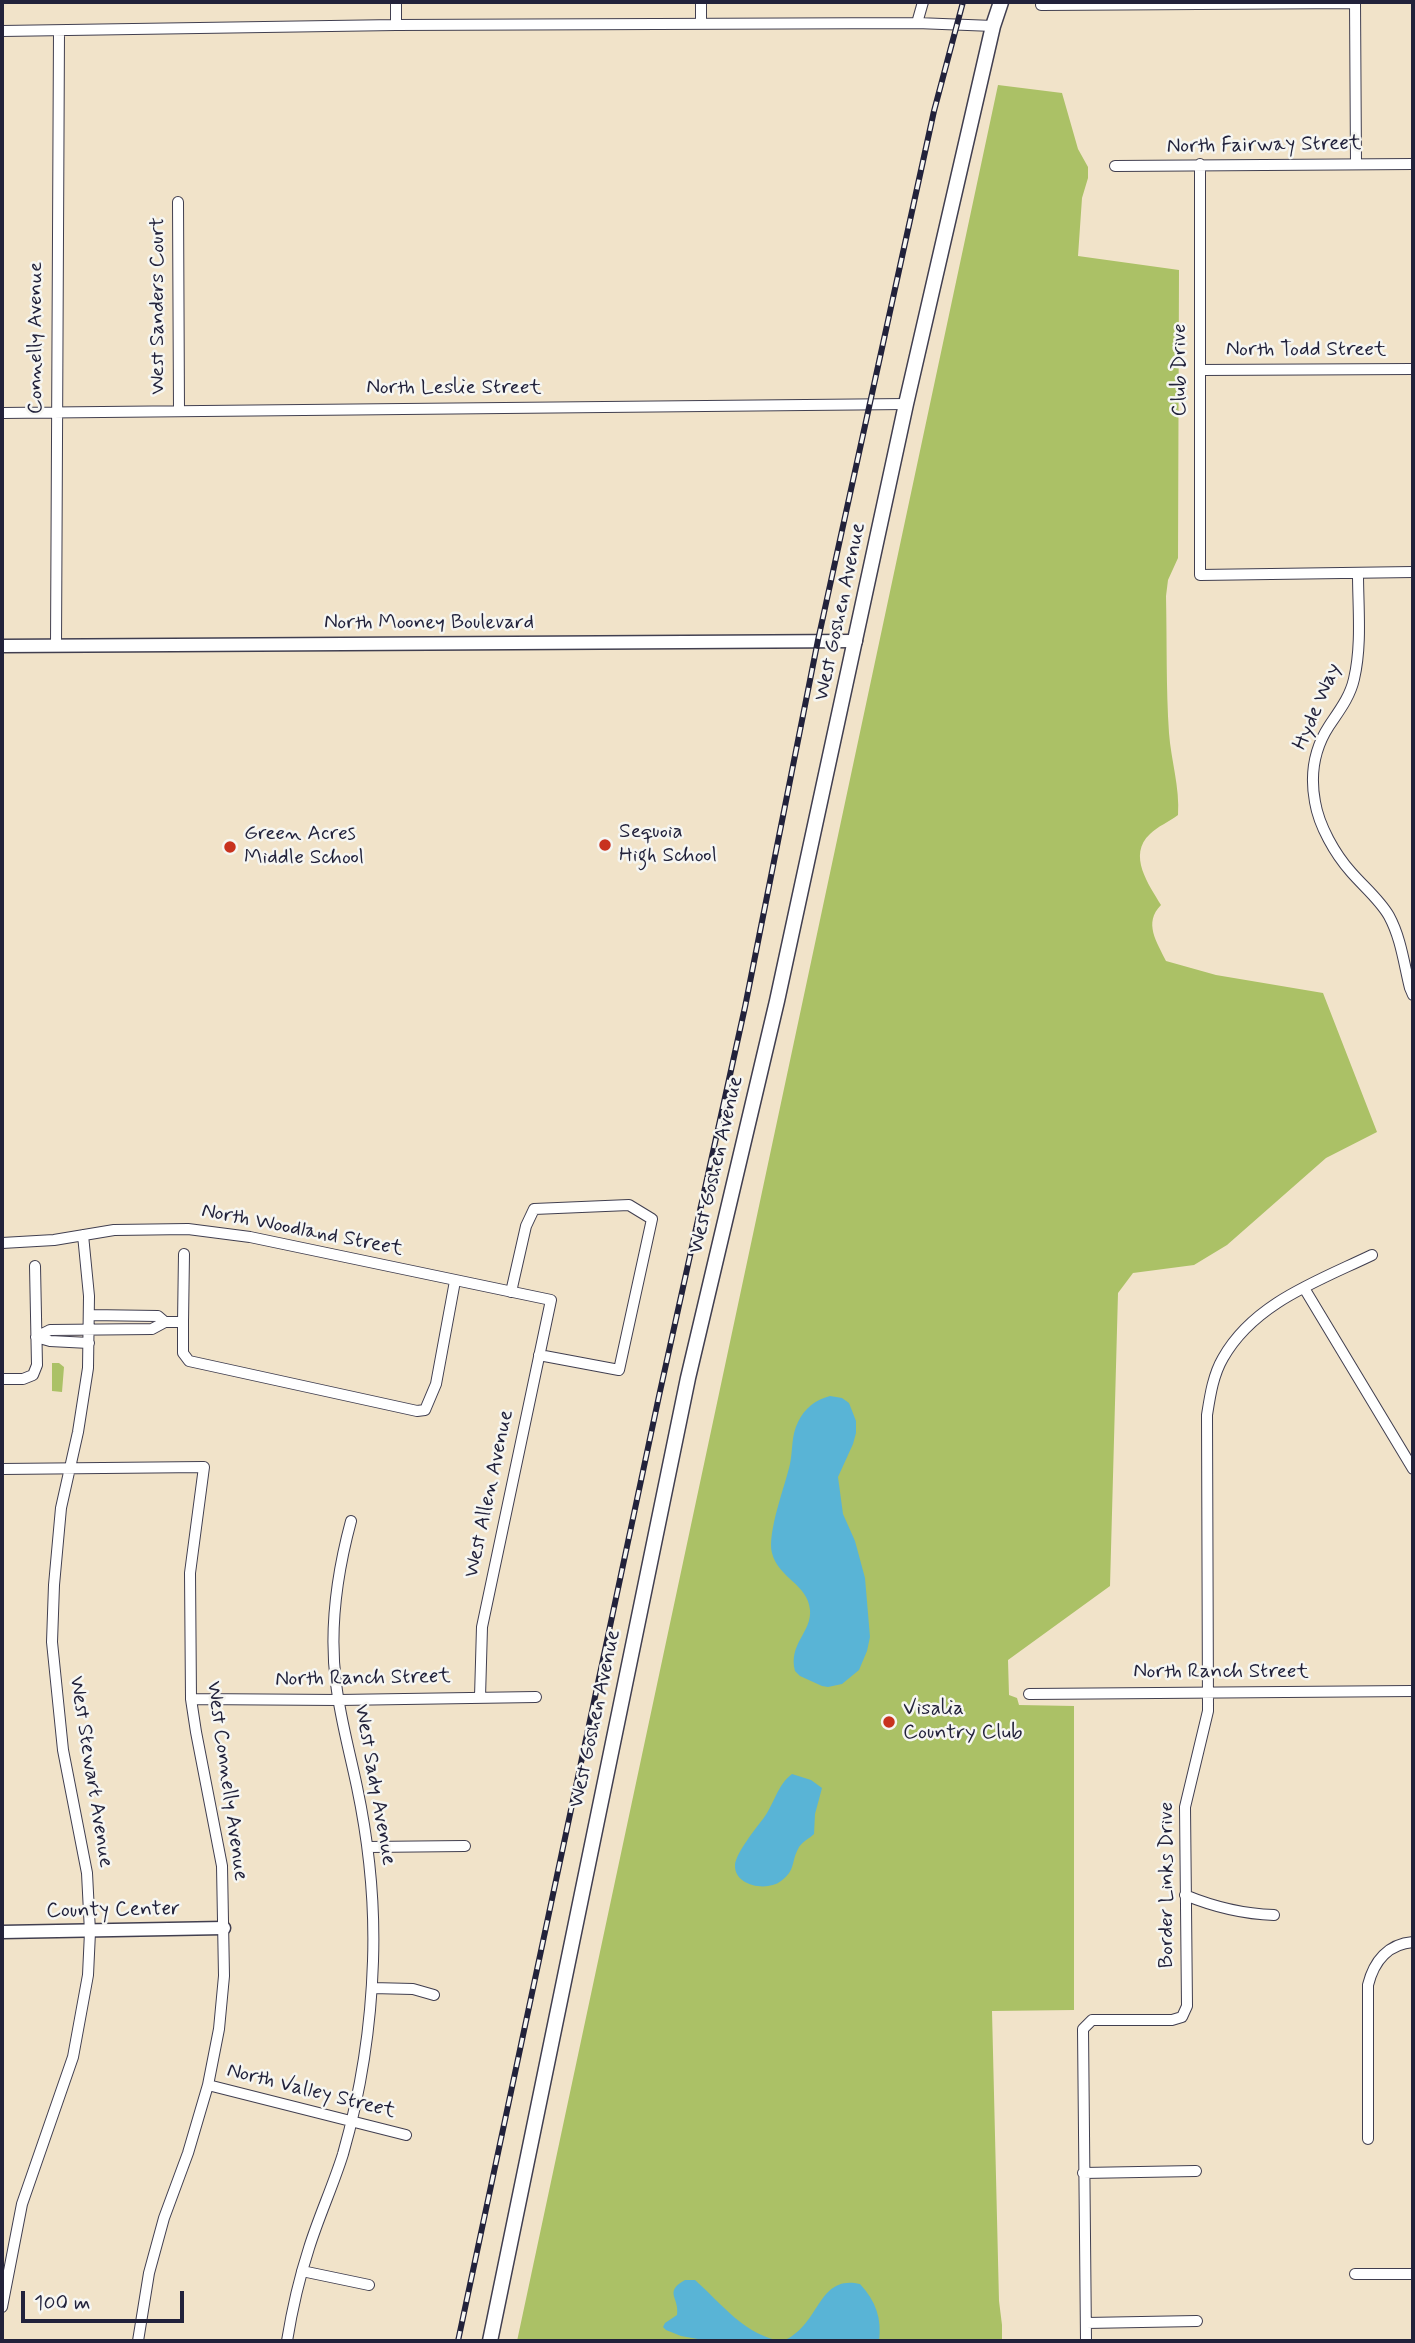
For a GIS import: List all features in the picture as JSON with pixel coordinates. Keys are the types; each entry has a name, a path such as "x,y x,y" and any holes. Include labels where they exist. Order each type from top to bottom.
{"main road":[{"name":"West Goshen Avenue","path":"490,2341 688,1378 777,1001 906,404 993,26 1001,2"}],"street":[{"path":"396,2 396,25"},
{"path":"701,2 701,24"},
{"path":"917,23 923,2"},
{"path":"1041,5 1355,2 1356,164"},
{"path":"2,31 396,25 917,23 993,26"},
{"name":"Connelly Avenue","path":"56,645 59,31"},
{"name":"Club Drive","path":"1200,164 1200,575 1358,573"},
{"name":"North Fairway Street","path":"1115,166 1413,164"},
{"name":"West Sanders Court","path":"178,202 179,411"},
{"name":"North Todd Street","path":"1200,370 1413,369"},
{"name":"North Leslie Street","path":"2,413 906,404"},
{"path":"1358,573 1413,572"},
{"name":"Hyde Way","path":"1358,573 1358,657 1354,681 1344,704 1327,728 1316,754 1312,774 1315,803 1324,830 1349,870 1388,914 1398,935 1409,988 1413,995"},
{"name":"North Mooney Boulevard","path":"2,646 856,641"},
{"path":"511,1292 526,1226 534,1209 629,1205 652,1219 619,1370 539,1355"},
{"name":"North Woodland Street","path":"2,1243 54,1240 114,1230 168,1228 219,1232 551,1300"},
{"name":"West Stewart Avenue","path":"2,2307 22,2204 73,2057 88,1975 86,1864 62,1750 54,1667 55,1564 61,1508 84,1394 89,1343 83,1235"},
{"path":"184,1254 183,1353 189,1361 417,1411 425,1410 436,1384 455,1282"},
{"name":"Border Links Drive","path":"1086,2341 1083,2029 1092,2020 1172,2020 1182,2017 1187,2006 1185,1807 1208,1711 1207,1415 1212,1388 1222,1360 1238,1335 1257,1316 1304,1288 1372,1255"},
{"path":"2,1380 23,1379 33,1375 37,1365 35,1266"},
{"path":"1304,1288 1413,1469"},
{"name":"West Allen Avenue","path":"480,1697 482,1627 551,1300"},
{"path":"89,1315 158,1316 165,1322"},
{"path":"36,1337 50,1330 152,1329 165,1322 183,1322"},
{"path":"59,1330 59,1342"},
{"path":"36,1337 59,1342 89,1343"},
{"name":"West Connelly Avenue","path":"70,1468 204,1467 190,1573 191,1699 222,1866 224,1976 219,2029 208,2085 188,2153 164,2218 149,2273 138,2341"},
{"path":"2,1469 70,1468"},
{"name":"West Sady Avenue","path":"287,2341 302,2271 351,2123 363,2066 372,1988 373,1929 368,1847 339,1700 333,1644 336,1598 351,1521"},
{"name":"North Ranch Street","path":"1029,1695 1413,1691"},
{"name":"North Ranch Street","path":"191,1699 536,1697"},
{"path":"368,1847 465,1846"},
{"path":"1185,1895 1226,1909 1274,1915"},
{"name":"County Center","path":"2,1932 224,1928"},
{"path":"1368,2139 1368,1985 1373,1968 1385,1953 1399,1943 1413,1942"},
{"path":"372,1988 413,1989 434,1995"},
{"name":"North Valley Street","path":"208,2085 406,2135"},
{"path":"1083,2173 1196,2171"},
{"path":"302,2271 369,2285"},
{"path":"1355,2274 1413,2274"},
{"path":"1086,2323 1197,2322"}],"green space":[{"name":"Visalia Country Club","path":"998,85 1062,93 1078,149 1088,167 1082,198 1078,256 1179,270 1178,558 1168,580 1166,596 1168,716 1178,815 1150,834 1140,851 1142,870 1161,905 1153,919 1153,933 1166,961 1216,975 1323,993 1377,1132 1326,1158 1227,1245 1194,1265 1133,1273 1118,1293 1110,1586 1008,1660 1009,1695 1017,1698 1019,1705 1074,1706 1074,2010 992,2011 1002,2341 517,2341"},
{"path":"52,1363 59,1363 64,1367 62,1392 52,1391"}],"water":[{"path":"830,1396 842,1398 849,1403 856,1421 853,1444 838,1477 843,1514 855,1541 865,1578 870,1637 859,1670 842,1684 828,1687 800,1676 795,1671 795,1653 808,1625 810,1610 799,1587 775,1562 771,1544 796,1427 807,1409 815,1402"},
{"path":"792,1774 811,1780 822,1788 815,1814 814,1834 799,1847 786,1877 768,1886 752,1885 740,1878 736,1872 736,1860"},
{"path":"685,2280 695,2280 757,2333 783,2341 709,2341 666,2330 663,2327 665,2323 677,2315 675,2288"},
{"path":"846,2283 860,2284 877,2311 879,2341 783,2341 805,2324 835,2286"}],"railway":[{"path":"458,2341 659,1396 745,1007 818,640 934,111 963,2"}],"place":[{"name":"Sequoia High School","path":"605,845"},
{"name":"Green Acres Middle School","path":"230,847"},
{"name":"Visalia Country Club","path":"889,1722"}]}
